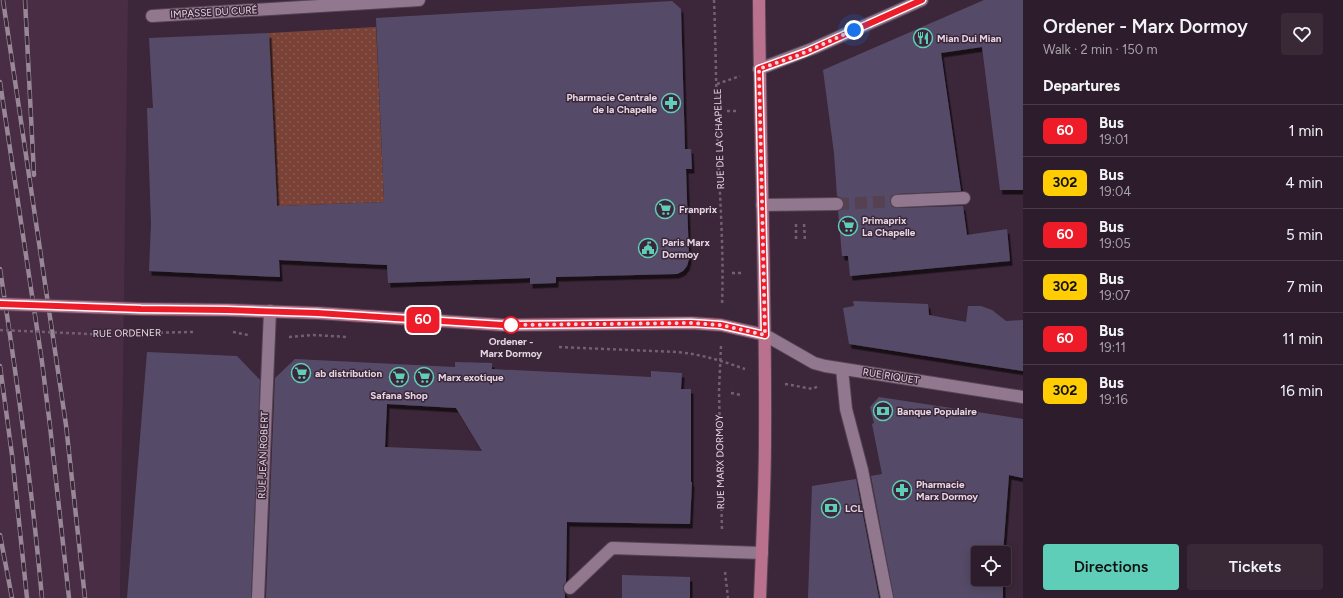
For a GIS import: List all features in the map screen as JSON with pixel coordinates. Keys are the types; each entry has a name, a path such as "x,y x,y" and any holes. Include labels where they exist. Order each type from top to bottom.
{"main road":[{"path":"759,0 759,69 765,335 765,438 760,598"},
{"path":"0,304 141,309 270,311 503,325 691,323 721,325 765,335"}],"street":[{"name":"IMPASSE DU CURÉ","path":"152,16 419,0"},
{"path":"759,69 804,53 922,0"},
{"path":"897,201 964,198"},
{"path":"762,205 837,204"},
{"name":"RUE JEAN ROBERT","path":"258,598 270,311"},
{"name":"RUE RIQUET","path":"765,335 814,363 842,369 1023,397"},
{"path":"842,369 846,409 862,470 887,598"},
{"path":"570,588 612,548 762,552"}],"path":[{"name":"RUE DE LA CHAPELLE","path":"714,0 724,273 721,325"},
{"path":"727,111 738,111"},
{"path":"796,223 796,241"},
{"path":"804,223 805,241"},
{"path":"732,273 741,273"},
{"name":"RUE MARX DORMOY","path":"721,325 719,391 722,551 728,598"},
{"name":"RUE ORDENER","path":"0,330 112,335 196,332"},
{"path":"227,331 254,336"},
{"path":"708,357 721,360 765,377"},
{"path":"731,393 741,395"}],"shaded area":[{"path":"0,0 128,0 120,598 0,598"},
{"path":"376,27 384,202 277,206 269,33"}],"building":[{"path":"984,0 1023,0 1023,190 1000,190 982,47 941,53 961,191 897,194 891,197 890,202 893,207 897,208 963,206 967,235 1007,229 1010,261 850,276 848,256 842,256 838,211 843,208 844,204 841,198 837,196 834,153 823,70"},
{"path":"672,1 681,9 685,149 691,149 692,169 686,169 689,259 687,266 683,271 677,274 556,277 556,283 530,284 530,278 388,283 387,265 279,260 280,277 149,271 151,224 147,108 153,108 149,38 269,33 277,206 384,202 376,18"},
{"path":"853,301 928,304 929,315 966,322 968,306 981,306 992,310 1006,321 1023,320 1023,371 849,344 843,308 854,306"},
{"path":"147,352 237,356 260,380 251,598 127,598"},
{"path":"295,359 455,367 455,362 492,363 492,369 651,377 651,371 682,373 681,389 691,389 692,482 690,524 567,522 566,582 563,586 565,598 266,598 275,378","holes":["387,404 456,408 482,451 385,447"]},
{"path":"879,397 1023,419 1023,478 1009,475 1004,546 971,546 971,586 1003,586 1003,598 894,598 871,476 882,474 870,407"},
{"path":"856,479 879,598 808,598 812,486"},
{"path":"622,575 690,577 690,598 622,598"}],"tunnel":[{"path":"837,204 897,201"}],"railway":[{"path":"3,0 66,425 85,598"},
{"path":"25,0 34,175"},
{"path":"0,82 42,362 69,598"},
{"path":"0,269 24,433 42,598"},
{"path":"0,366 12,455 27,598"},
{"path":"0,535 12,598"}],"bus line":[{"name":"60","path":"0,304 317,313 503,325 691,323 721,325 765,335 759,69 799,55 922,0"}],"place":[{"name":"Mian Dui Mian","path":"923,38"},
{"name":"Pharmacie Centrale de la Chapelle","path":"671,103"},
{"name":"Franprix","path":"665,209"},
{"name":"Primaprix La Chapelle","path":"848,226"},
{"name":"Paris Marx Dormoy","path":"648,248"},
{"name":"Ordener - Marx Dormoy","path":"511,325"},
{"name":"ab distribution","path":"301,373"},
{"name":"Safana Shop","path":"399,377"},
{"name":"Marx exotique","path":"424,377"},
{"name":"Banque Populaire","path":"883,411"},
{"name":"Pharmacie Marx Dormoy","path":"902,490"},
{"name":"LCL","path":"831,508"}],"route":[{"path":"511,325 691,323 721,325 765,335 759,69 799,55 854,30"}]}
